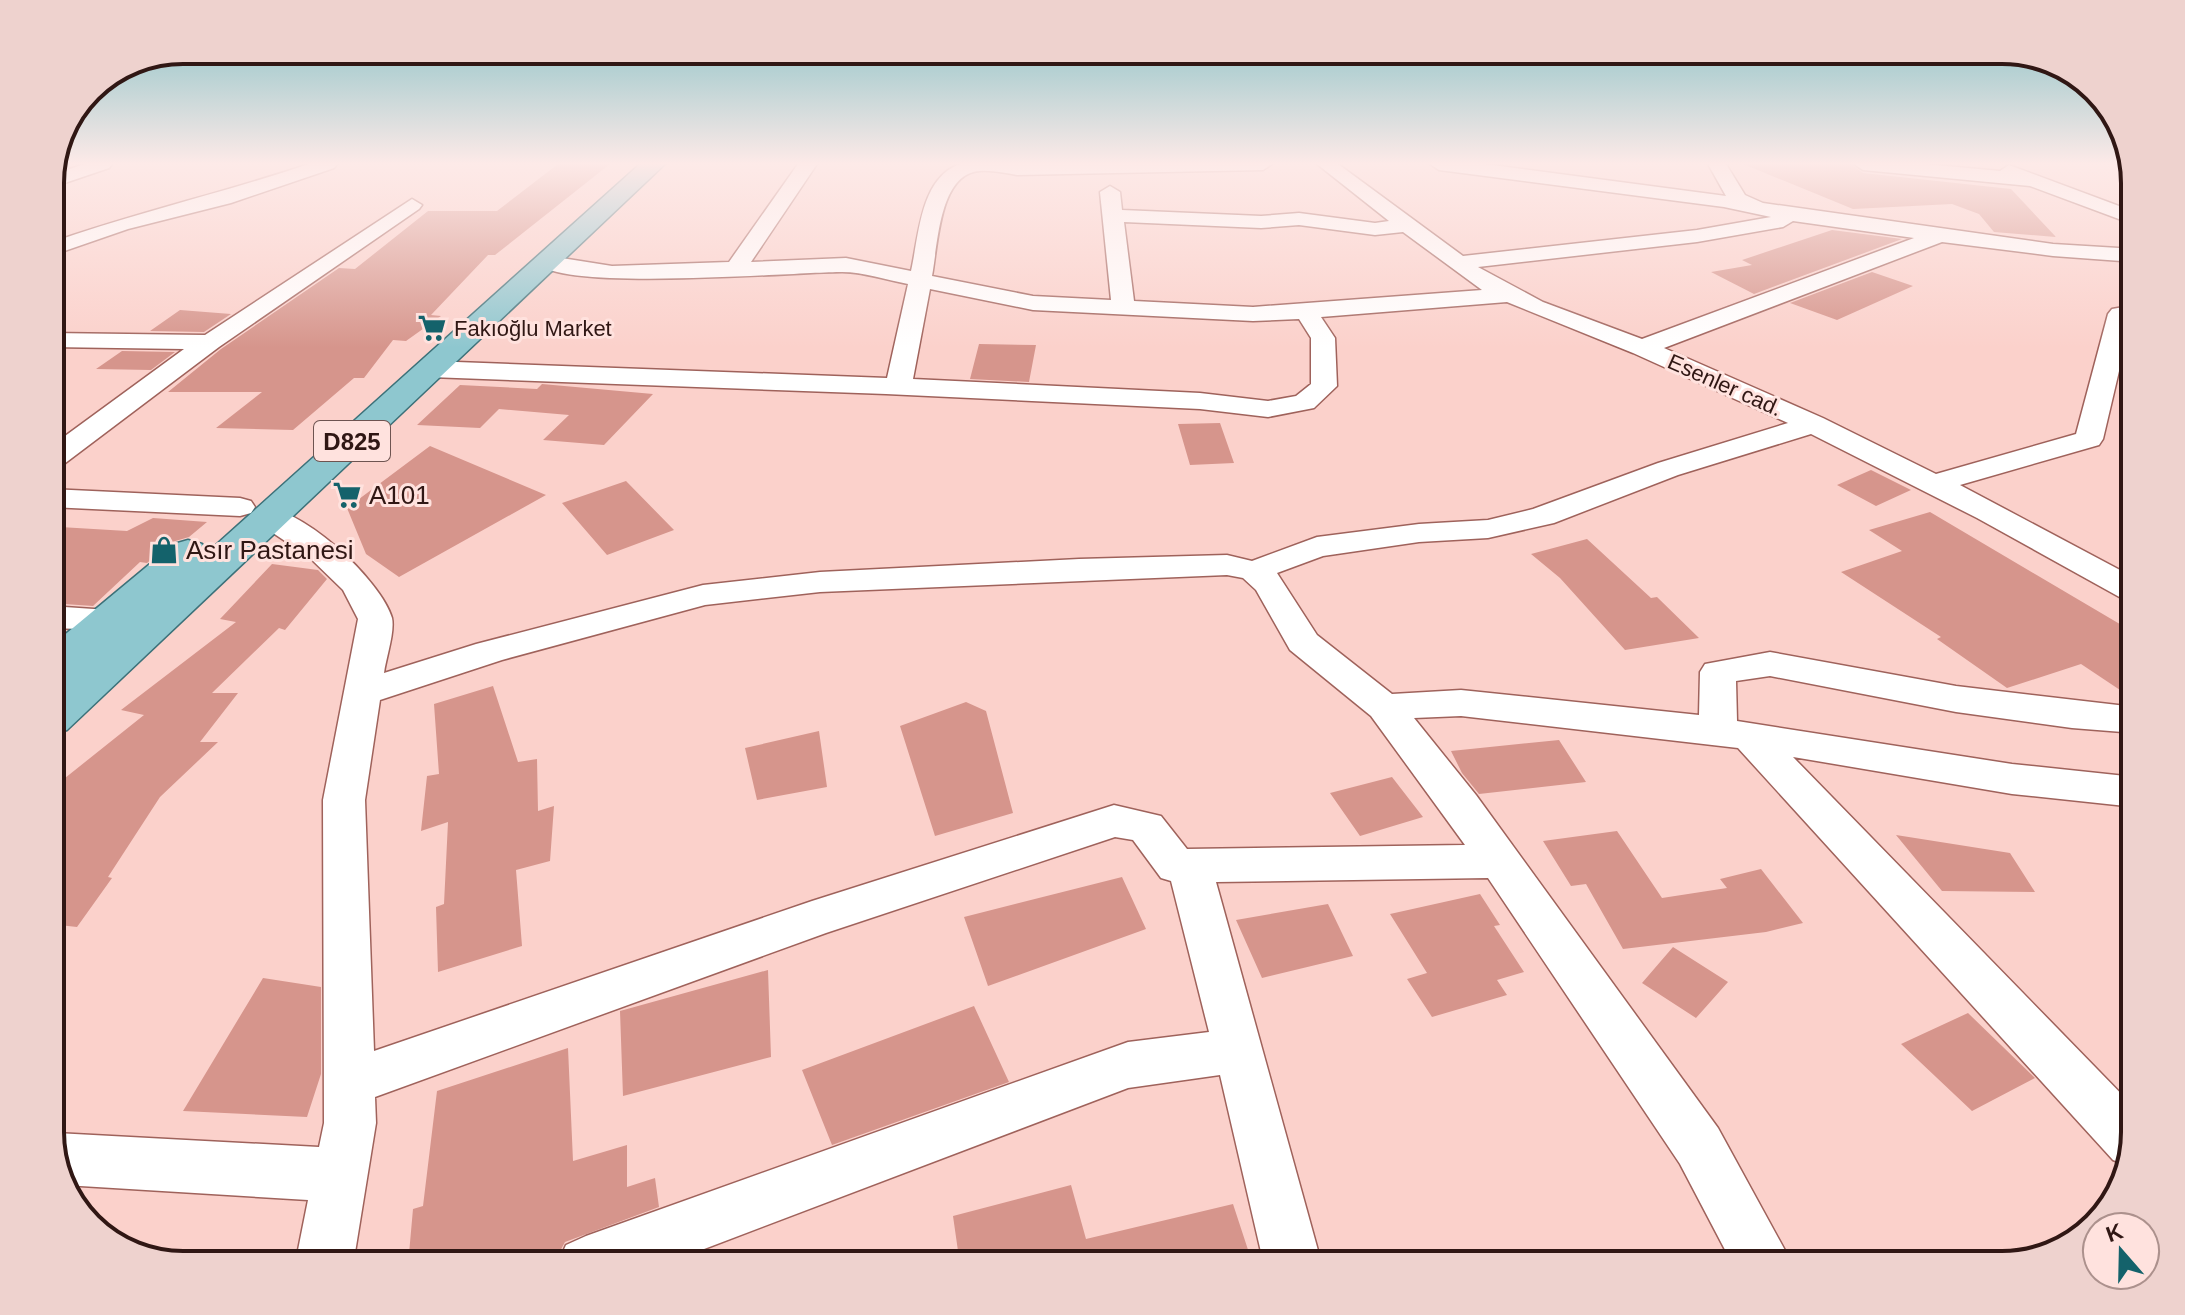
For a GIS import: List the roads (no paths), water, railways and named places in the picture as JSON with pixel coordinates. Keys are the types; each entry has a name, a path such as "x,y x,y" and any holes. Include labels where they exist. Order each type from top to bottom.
{"main road":[{"name":"D825","path":"64,705 254,511 563,225"},
{"name":"D825","path":"64,659 430,369 589,225"}],"street":[{"path":"64,245 120,225"},
{"path":"64,451 210,342 382,225"},
{"path":"735,269 765,225"},
{"path":"898,387 931,225"},
{"path":"1115,225 1123,306"},
{"path":"1347,225 1375,229 1406,225"},
{"name":"Esenler cad.","path":"1409,225 1482,281 1813,424 2121,585"},
{"path":"1459,263 1697,236 1757,225"},
{"path":"1872,225 2053,250 2121,255"},
{"path":"1642,348 1943,234"},
{"path":"549,263 612,273 846,265 1033,303 1253,314 1510,295"},
{"path":"430,369 898,387 1286,407 1305,402 1324,386 1323,338 1306,312"},
{"path":"1933,484 2089,439 2121,314"},
{"path":"64,340 210,342"},
{"path":"1254,571 1317,547 1419,533 1488,529 1543,516 1668,469 1813,424"},
{"path":"64,499 254,511 320,550 357,585 375,619 344,800 350,1123 327,1251"},
{"path":"364,692 489,652 703,595 820,582 1079,569 1227,565 1254,571 1270,584 1303,642 1384,707 1461,806 1699,1146 1756,1251"},
{"path":"64,617 111,619"},
{"path":"2121,719 1956,699 1770,664 1718,672 1733,734 2121,1131"},
{"path":"1384,707 1461,703 1733,734 2012,779 2121,791"},
{"path":"349,1083 812,919 1114,821 1146,827 1176,866 1497,861"},
{"path":"1189,865 1289,1251"},
{"path":"624,1251 1128,1065 1239,1050"},
{"path":"67,1160 341,1175"}],"place":[{"name":"Fakıoğlu Market","path":"432,328"},
{"name":"A101","path":"347,495"},
{"name":"Asır Pastanesi","path":"164,550"}]}
